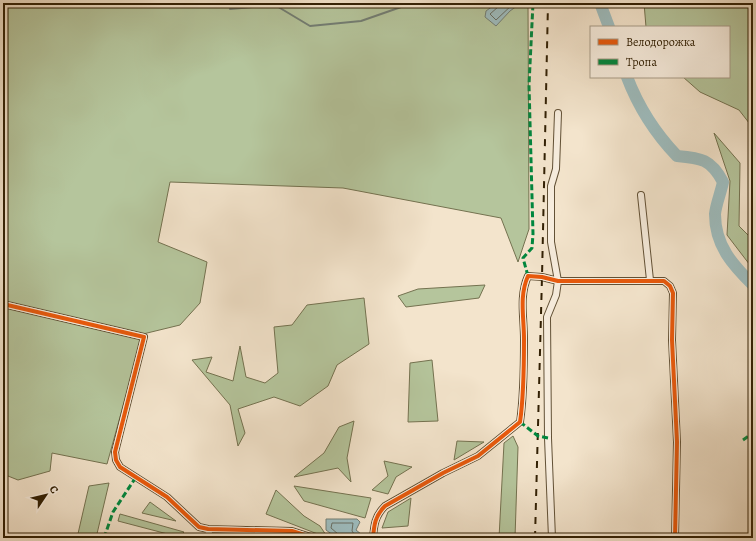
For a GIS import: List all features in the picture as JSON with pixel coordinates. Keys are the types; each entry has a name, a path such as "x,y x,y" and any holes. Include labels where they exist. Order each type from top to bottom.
{"street":[{"path":"552,538 548,438 547,317 556,295 558,281 551,242 551,186 556,169 558,113"},
{"path":"641,195 650,280"},
{"path":"373,538 374,521 377,514 384,506 443,473 478,456 520,422 523,404 524,339 522,289 528,276 542,277 558,281 650,280 664,281 670,286 673,292 672,340 677,442 675,538"},
{"path":"3,304 144,337 115,452 116,460 120,467 167,497 199,527 208,529 292,531 314,538"},
{"path":"208,529 210,538"}],"green space":[{"path":"3,3 528,3 529,229 518,262 501,218 343,188 170,182 158,242 207,262 200,303 180,325 143,334 107,464 52,453 50,471 18,480 3,474"},
{"path":"644,3 753,3 753,128 739,110 700,92 684,78 730,78 730,26 646,26"},
{"path":"714,133 740,163 739,226 753,240 753,269 727,235 730,181"},
{"path":"485,285 479,298 406,307 398,296 418,289"},
{"path":"364,298 369,344 337,365 328,386 300,406 274,397 238,409 245,433 238,446 230,405 192,360 212,357 206,372 233,381 240,346 246,377 265,383 278,373 274,327 292,325 307,305"},
{"path":"432,360 438,421 408,422 410,363"},
{"path":"354,421 347,458 351,482 338,468 294,477 324,453 339,427"},
{"path":"513,436 518,447 515,538 499,538 504,443"},
{"path":"457,441 484,442 454,460"},
{"path":"384,461 412,467 396,477 388,494 372,490 388,476"},
{"path":"109,483 96,538 77,538 89,486"},
{"path":"294,486 371,498 365,518 304,501"},
{"path":"276,490 304,516 320,526 328,538 266,514"},
{"path":"411,498 408,526 382,528 388,512"},
{"path":"150,502 176,521 142,513"},
{"path":"120,514 184,532 179,537 118,521"}],"water":[{"path":"497,3 521,3 510,11 496,26 485,17 486,11"},
{"path":"326,519 357,519 360,522 356,530 361,534 361,538 337,538 326,530"}],"waterway":[{"path":"600,3 609,26"},
{"path":"230,9 275,5 310,26 361,21 404,6"},
{"path":"627,78 636,98 648,119 661,138 677,156 704,161 710,164 719,174 723,182 715,214 718,236 726,254 753,285"}],"railway":[{"path":"535,538 548,3"}],"marked path":[{"path":"528,276 523,258 532,248 533,234 529,85 533,3"},
{"path":"520,422 538,436 548,438"},
{"path":"743,440 753,433"},
{"path":"104,538 113,512 136,477"}],"cycle path":[{"path":"373,538 376,521 379,513 385,506 443,473 478,456 520,422 524,370 523,299 525,284 528,276 542,277 558,281 664,281 670,286 673,293 672,340 677,442 675,538"},
{"path":"3,304 144,337 115,452 116,460 120,467 167,497 199,527 208,529 292,531 314,538"}]}
